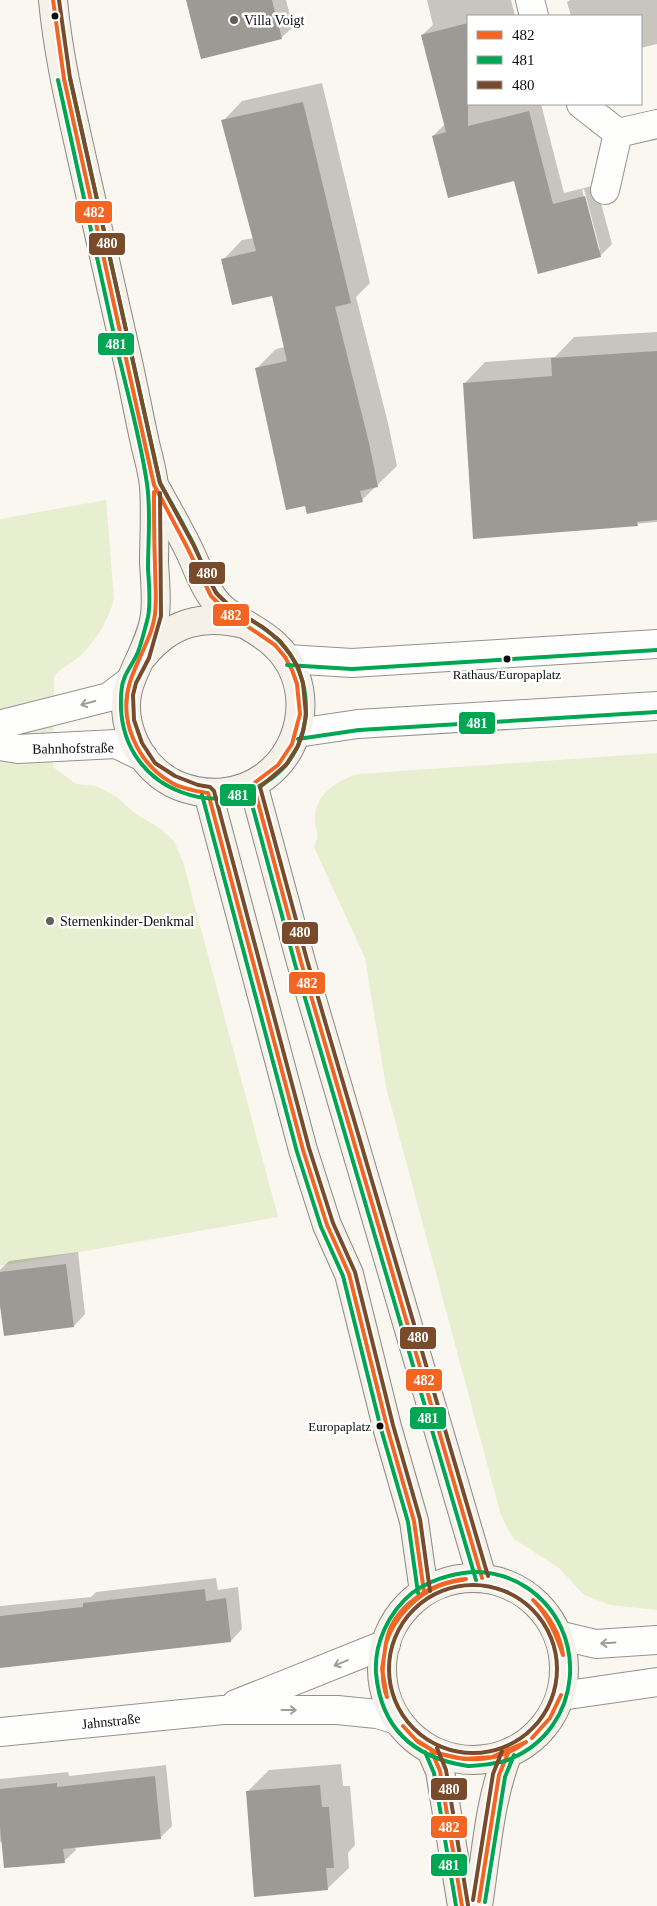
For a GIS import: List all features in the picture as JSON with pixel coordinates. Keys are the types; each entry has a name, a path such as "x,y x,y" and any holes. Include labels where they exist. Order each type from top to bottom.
{"main road":[{"name":"Bahnhofstraße","path":"53,0 64,79 154,485 155,615 143,656 130,681 127,694 128,721 131,734 143,757 151,767 172,782 196,791 208,793"},
{"name":"Bahnhofstraße","path":"154,485 186,543 213,599 244,624 268,639 288,660"},
{"path":"143,656 155,641 170,631 188,623 206,619 244,624"},
{"path":"288,660 300,695 301,708 297,733 284,758 275,768 253,784 231,791 208,793 303,1150 327,1225 349,1274 386,1427 414,1521 424,1592"},
{"path":"253,784 301,962 482,1578"},
{"path":"482,1578 506,1583 528,1595 546,1613 558,1635 565,1665 561,1696 549,1720 532,1740 508,1753 490,1759 450,1758 412,1738 397,1720 385,1694 382,1665 387,1636 402,1611 424,1592 452,1580 482,1578"},
{"path":"432,1750 440,1771 462,1906"},
{"path":"478,1906 499,1775 508,1753"}],"street":[{"path":"530,0 534,15"},
{"path":"582,105 618,133"},
{"path":"618,133 657,124"},
{"path":"605,190 618,133"},
{"path":"288,660 352,663 657,644"},
{"name":"Bahnhofstraße","path":"0,727 6,723 110,697 130,681"},
{"path":"297,733 358,724 657,706"},
{"name":"Bahnhofstraße","path":"0,746 18,749 116,744 143,757"},
{"path":"558,1635 596,1644 657,1640"},
{"name":"Jahnstraße","path":"223,1710 386,1644"},
{"path":"561,1696 657,1682"},
{"name":"Jahnstraße","path":"0,1732 223,1710 337,1710 377,1714 397,1720"}],"green space":[{"path":"106,500 114,599 105,622 92,643 78,658 54,677 53,767 76,784 96,786 117,797 133,812 161,829 174,841 183,862 278,1217 0,1266 0,519"},
{"path":"657,753 657,1610 610,1605 584,1595 559,1568 514,1539 506,1526 500,1512 386,1087 365,958 314,847 318,835 315,820 318,803 328,790 342,780 358,774"}],"building":[{"name":"Villa Voigt","path":"186,0 272,0 282,39 201,59"},
{"path":"467,23 468,126 529,111 553,204 585,196 601,257 538,274 514,181 448,198 432,136 446,132 421,35"},
{"path":"303,102 351,303 335,307 378,487 360,491 363,502 307,514 305,506 286,510 255,368 287,361 272,296 232,305 221,259 256,251 221,120"},
{"path":"657,351 657,520 637,522 638,526 473,539 463,383 552,376 551,358"},
{"path":"66,1264 74,1327 4,1336 0,1306 0,1272"},
{"path":"205,1589 206,1601 226,1598 231,1642 0,1668 0,1616 83,1607 83,1603"},
{"path":"155,1776 161,1839 63,1849 65,1863 4,1868 0,1827 0,1789 57,1783 57,1787"},
{"path":"320,1785 322,1807 329,1807 334,1868 326,1868 328,1890 254,1897 246,1791"}],"transit line":[{"name":"482","path":"53,0 64,79 154,485 211,596 228,613 275,645 285,657 297,684 300,714 292,744 278,765 253,784"},
{"name":"480","path":"59,0 70,78 160,483 193,544 216,593 232,608 264,628 280,641 298,667 303,683 306,715 298,746 286,765 260,787 307,960 488,1576"},
{"name":"481","path":"58,80 138,435 148,494 149,611 138,652 125,676 122,686 121,709 126,737 147,770 168,786 181,792 206,798 217,799 240,795 272,778 287,764 297,747 304,729 306,710 304,690 299,671 290,654 277,639 232,608 216,592 191,539 160,483 70,78"},
{"name":"482","path":"154,492 155,614 151,632 130,682 127,696 129,725 133,739 140,752 160,774 180,787 208,793"},
{"name":"480","path":"160,493 161,616 149,658 136,683 133,695 134,720 142,743 155,763 175,776 198,785 210,787 214,791 309,1148 333,1223 355,1272 393,1425 420,1519 430,1591"},
{"name":"481","path":"287,665 352,669 657,650"},
{"name":"481","path":"298,739 359,730 657,712"},
{"name":"482","path":"253,784 301,962 482,1578"},
{"name":"481","path":"247,786 295,964 476,1580"},
{"name":"482","path":"208,793 303,1150 327,1225 349,1274 387,1427 414,1521 424,1592"},
{"name":"481","path":"202,795 297,1152 321,1227 343,1276 381,1429 408,1522 418,1593"},
{"name":"481","path":"468,1766 432,1756 416,1748 404,1738 393,1725 385,1710 379,1693 376,1662 380,1640 390,1619 396,1609 412,1593 440,1578 479,1572 500,1575 520,1583 547,1606 561,1628 569,1652 570,1678 564,1703 552,1726 534,1745 505,1761 469,1766"},
{"name":"482","path":"386,1643 396,1618 416,1598 440,1585 466,1579"},
{"name":"482","path":"386,1643 394,1625 414,1602 430,1590 466,1579"},
{"name":"480","path":"465,1585 481,1585 513,1595 538,1616 551,1637 557,1669 551,1701 543,1716 526,1734 505,1747 481,1753 465,1753 441,1747 426,1739 403,1716 395,1701 389,1677 389,1661 395,1637 403,1622 426,1599 441,1591 465,1585"},
{"name":"482","path":"533,1600 553,1625 563,1655"},
{"name":"482","path":"533,1600 551,1626 563,1655"},
{"name":"482","path":"386,1643 382,1669 387,1697"},
{"name":"482","path":"386,1643 383,1677 387,1697"},
{"name":"482","path":"532,1738 550,1718 561,1695"},
{"name":"482","path":"532,1738 550,1718 561,1695"},
{"name":"482","path":"403,1726 416,1740 437,1753"},
{"name":"482","path":"403,1726 418,1742 437,1753"},
{"name":"482","path":"441,1754 464,1759 492,1757 526,1742"},
{"name":"482","path":"441,1754 463,1759 496,1757 526,1742"},
{"name":"480","path":"437,1748 446,1770 468,1905"},
{"name":"482","path":"431,1750 440,1771 462,1906"},
{"name":"480","path":"473,1900 493,1774 502,1751"},
{"name":"481","path":"425,1752 434,1773 456,1906"},
{"name":"482","path":"479,1901 499,1775 508,1753"},
{"name":"481","path":"485,1902 505,1777 514,1755"}],"place":[{"name":"Villa Voigt","path":"234,20"},
{"name":"Rathaus/Europaplatz","path":"507,659"},
{"name":"Sternenkinder-Denkmal","path":"50,921"},
{"name":"Europaplatz","path":"380,1426"}]}
